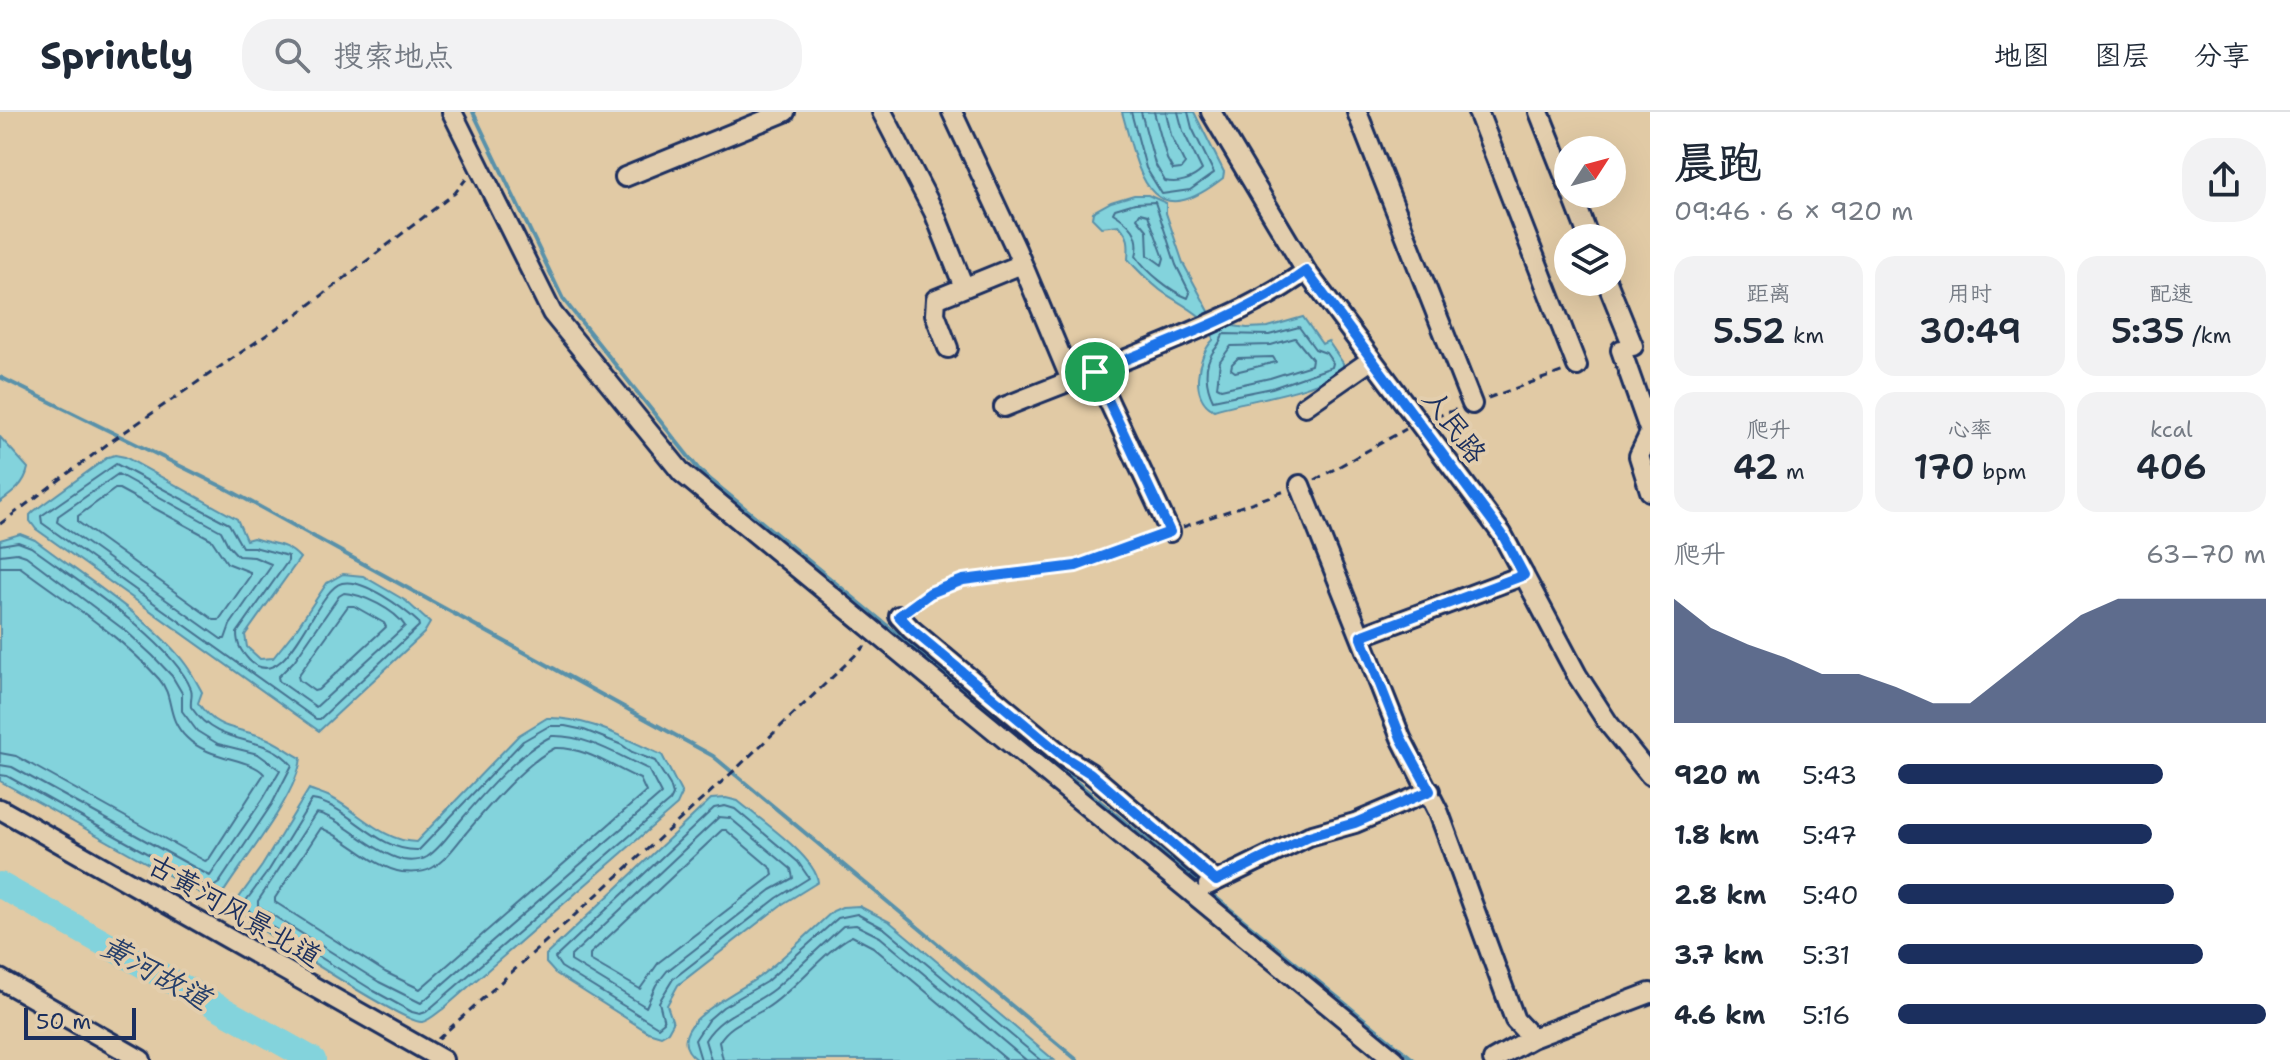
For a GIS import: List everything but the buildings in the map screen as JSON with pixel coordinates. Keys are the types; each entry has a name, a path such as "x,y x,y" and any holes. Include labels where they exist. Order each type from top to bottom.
{"street":[{"path":"452,112 552,313 682,473 877,634 1204,887"},
{"path":"625,177 785,112"},
{"path":"882,112 934,212 964,287"},
{"path":"952,112 1071,380"},
{"name":"人民路","path":"1211,112 1306,271 1502,534 1577,675 1608,723 1650,775"},
{"path":"1357,112 1472,404"},
{"path":"1478,112 1577,366"},
{"path":"1539,112 1554,150"},
{"path":"948,348 935,314 936,299 1022,264"},
{"path":"1004,407 1242,310 1306,271"},
{"path":"1611,296 1650,433 1639,456 1650,491"},
{"path":"1305,406 1371,360"},
{"path":"1095,372 1170,532"},
{"path":"1300,485 1401,738 1430,791 1515,1020 1532,1038"},
{"path":"1361,636 1524,575"},
{"path":"899,616 1064,757 1090,773 1204,887 1395,1060"},
{"path":"1204,887 1301,839 1355,823 1430,791"},
{"name":"古黄河风景北道","path":"0,809 443,1060"},
{"path":"0,979 141,1060"},
{"path":"1493,1060 1532,1038 1650,993"}],"path":[{"path":"0,524 113,440 303,310 455,193 477,162"},
{"path":"899,616 930,593 963,580 1076,566 1300,485 1418,423 1577,366"},
{"path":"425,1050 737,768 877,634"}],"water":[{"path":"1122,112 1194,112 1224,172 1223,178 1198,195 1178,201 1163,199 1151,190 1142,175"},
{"path":"1134,195 1148,195 1166,203 1166,213 1183,263 1211,315 1226,325 1247,328 1268,327 1303,317 1322,344 1328,341 1343,363 1343,368 1317,383 1282,394 1214,410 1206,404 1198,387 1198,376 1203,356 1213,340 1212,332 1201,317 1160,290 1131,263 1127,237 1119,225 1101,227 1092,218 1093,212 1111,202"},
{"path":"0,437 28,468 14,492 0,502"},
{"path":"115,455 125,457 237,519 246,540 253,538 279,545 300,558 245,635 247,647 260,659 273,658 327,583 343,574 363,576 406,601 430,623 424,633 319,731 36,529 30,521 34,511"},
{"path":"20,534 35,540 115,599 172,648 202,692 198,703 212,719 268,739 301,758 281,807 225,890 215,896 204,895 0,781 0,540"},
{"path":"547,718 592,725 662,755 682,794 677,805 430,1019 422,1022 410,1019 391,1009 248,921 239,911 236,902 309,789 332,798 382,832 416,842 519,735"},
{"path":"711,799 738,801 785,838 807,861 818,882 781,905 678,985 667,1005 673,1023 668,1032 661,1036 648,1032 555,973 546,963 546,955"},
{"path":"859,906 890,922 1054,1060 698,1060 687,1048 686,1036 705,1012 759,977 833,911"}],"waterway":[{"path":"473,112 563,299 700,471 1201,885"},
{"path":"0,377 229,490 713,756 1077,1060"},
{"name":"黄河故道","path":"0,885 313,1060"},
{"path":"1208,891 1414,1060"}],"route":[{"path":"1306,271 1502,534 1524,575 1361,636 1401,738 1430,791 1355,823 1294,842 1216,881 899,616 930,593 963,580 1076,566 1170,532 1095,372 1242,310 1306,271"}]}
